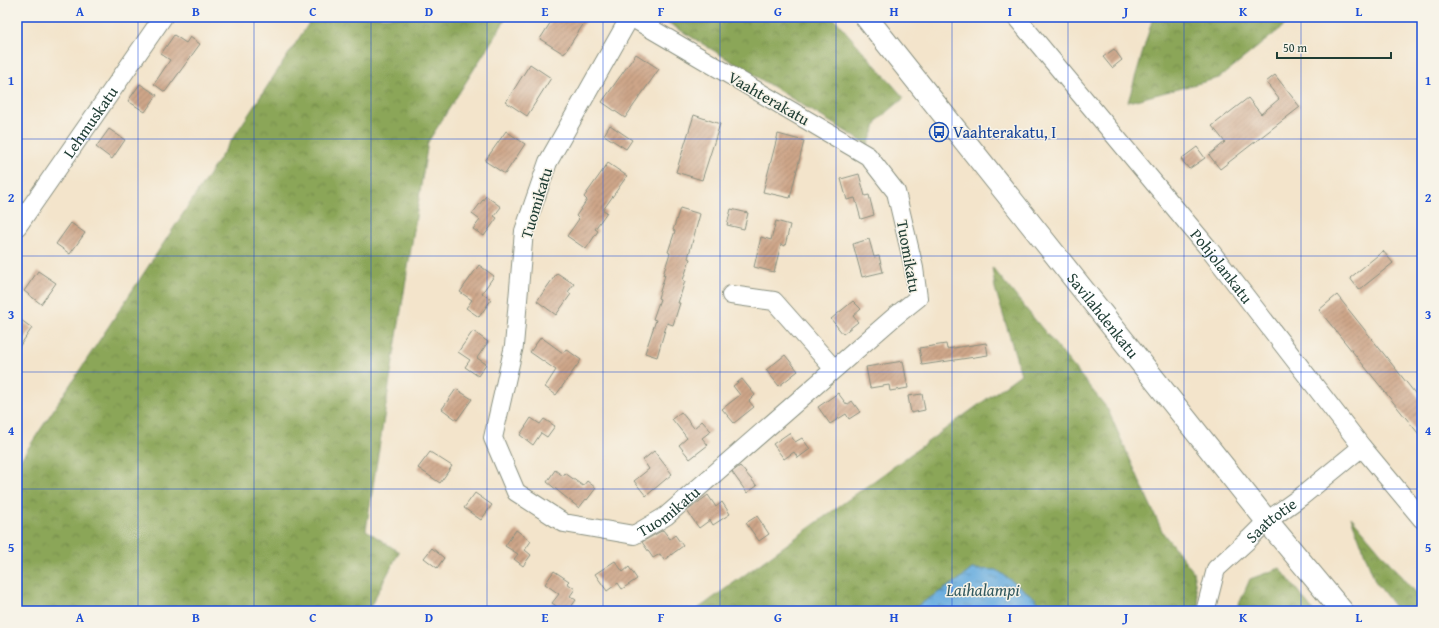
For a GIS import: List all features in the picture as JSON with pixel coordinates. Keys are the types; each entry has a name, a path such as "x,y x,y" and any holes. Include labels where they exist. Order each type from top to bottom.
{"main road":[{"name":"Savilahdenkatu","path":"866,17 1267,521 1342,611"}],"street":[{"name":"Lehmuskatu","path":"17,227 164,17"},
{"name":"Vaahterakatu","path":"630,17 868,156 896,192"},
{"name":"Tuomikatu","path":"630,17 548,162 524,231 514,346 494,438 516,492 564,524 634,534 666,516 834,369 918,298 914,268 896,192"},
{"name":"Pohjolankatu","path":"1016,17 1209,250 1362,447 1422,519"},
{"path":"730,295 774,302 834,369"},
{"name":"Saattotie","path":"1206,611 1216,568 1267,521 1302,496 1362,447"}],"green space":[{"path":"313,17 507,17 428,142 366,530 399,552 368,611 17,611 17,465"},
{"path":"664,17 833,17 904,98 878,120 868,145 662,19"},
{"path":"1153,17 1295,17 1219,78 1128,102"},
{"path":"992,267 1107,408 1163,533 1193,571 1200,611 1045,611 1035,598 972,569 957,581 909,611 695,611 1021,374 995,288"},
{"path":"1351,517 1422,601 1422,611 1398,611 1375,581"},
{"path":"1280,568 1313,611 1236,611 1250,579"}],"water":[{"name":"Laihalampi","path":"972,569 997,570 1035,598 1044,611 909,611 957,581"}],"building":[{"path":"554,17 588,17 564,54 540,39"},
{"path":"174,35 186,43 190,37 200,44 165,92 154,84 170,60 161,54"},
{"path":"1114,49 1122,60 1112,68 1103,57"},
{"path":"636,54 659,69 625,118 602,102"},
{"path":"530,64 551,78 527,116 506,102"},
{"path":"1275,75 1300,107 1220,169 1209,155 1225,142 1212,126 1248,98 1261,114 1279,99 1266,82"},
{"path":"140,84 157,95 145,112 128,101"},
{"path":"694,115 720,124 702,180 676,172"},
{"path":"610,125 632,140 626,149 604,135"},
{"path":"109,129 125,140 112,159 96,147"},
{"path":"506,131 525,144 505,174 485,161"},
{"path":"778,134 804,141 790,198 763,192"},
{"path":"1197,147 1205,158 1189,169 1181,159"},
{"path":"608,163 627,176 603,210 607,212 595,229 598,231 586,249 567,236 579,219 576,216 587,200 584,197"},
{"path":"859,174 865,196 869,195 874,215 861,219 855,198 847,200 841,179"},
{"path":"486,196 501,207 494,216 497,218 484,236 473,229 480,220 472,214"},
{"path":"680,208 700,214 688,258 690,259 683,280 685,281 678,303 680,303 673,325 667,323 657,357 645,353 656,320 653,319 660,299 658,298 665,275 663,275 670,253 668,252 675,231 673,230"},
{"path":"731,209 748,213 744,229 727,225"},
{"path":"776,221 790,225 785,246 781,244 774,272 754,267 761,237 771,240"},
{"path":"71,223 85,233 70,254 56,244"},
{"path":"869,239 874,257 879,256 883,272 862,277 853,244"},
{"path":"1383,251 1393,263 1359,290 1350,278"},
{"path":"479,265 494,276 482,293 491,300 479,317 466,308 472,300 460,292"},
{"path":"38,271 56,283 41,304 24,291"},
{"path":"557,273 574,284 568,292 571,294 556,315 537,301"},
{"path":"1337,295 1422,402 1422,438 1319,310"},
{"path":"853,301 861,309 853,316 858,322 843,334 831,319"},
{"path":"17,317 32,328 17,350"},
{"path":"473,331 488,342 477,358 486,364 478,376 465,367 470,360 458,352"},
{"path":"541,337 563,353 566,349 581,360 556,395 545,387 556,370 530,352"},
{"path":"986,343 988,355 922,365 919,348 946,344 947,349"},
{"path":"785,355 798,371 779,386 766,370"},
{"path":"903,361 908,388 890,391 889,385 870,388 866,367"},
{"path":"742,379 755,395 749,401 754,407 734,423 722,409 740,395 733,386"},
{"path":"456,389 472,399 457,420 442,409"},
{"path":"838,393 847,405 852,401 860,412 849,419 846,414 830,424 818,407"},
{"path":"922,394 925,410 911,413 908,396"},
{"path":"681,412 694,428 702,421 711,431 702,438 708,445 690,459 679,445 687,438 672,419"},
{"path":"531,418 540,424 544,419 555,426 547,437 541,433 533,445 520,435"},
{"path":"789,433 795,442 802,438 810,449 798,458 794,452 784,459 773,444"},
{"path":"654,451 672,474 646,496 634,481 649,469 643,460"},
{"path":"430,452 452,466 440,483 418,468"},
{"path":"740,466 757,486 747,493 732,472"},
{"path":"555,470 563,476 565,473 583,486 587,481 596,488 579,508 547,482"},
{"path":"475,493 492,505 481,520 464,508"},
{"path":"708,495 716,507 722,502 730,514 713,525 710,520 699,528 687,511"},
{"path":"757,516 769,534 759,541 746,523"},
{"path":"516,530 531,541 525,550 531,555 523,566 514,559 518,554 505,546"},
{"path":"663,530 670,539 675,535 683,546 664,560 660,554 653,558 642,542"},
{"path":"432,548 444,558 437,568 424,558"},
{"path":"615,561 623,572 629,567 637,579 622,589 618,583 607,591 595,574"},
{"path":"554,571 569,581 567,583 575,589 570,596 576,600 568,611 563,611 552,603 559,594 545,584"}],"place":[{"name":"Vaahterakatu, I","path":"939,132"}]}
